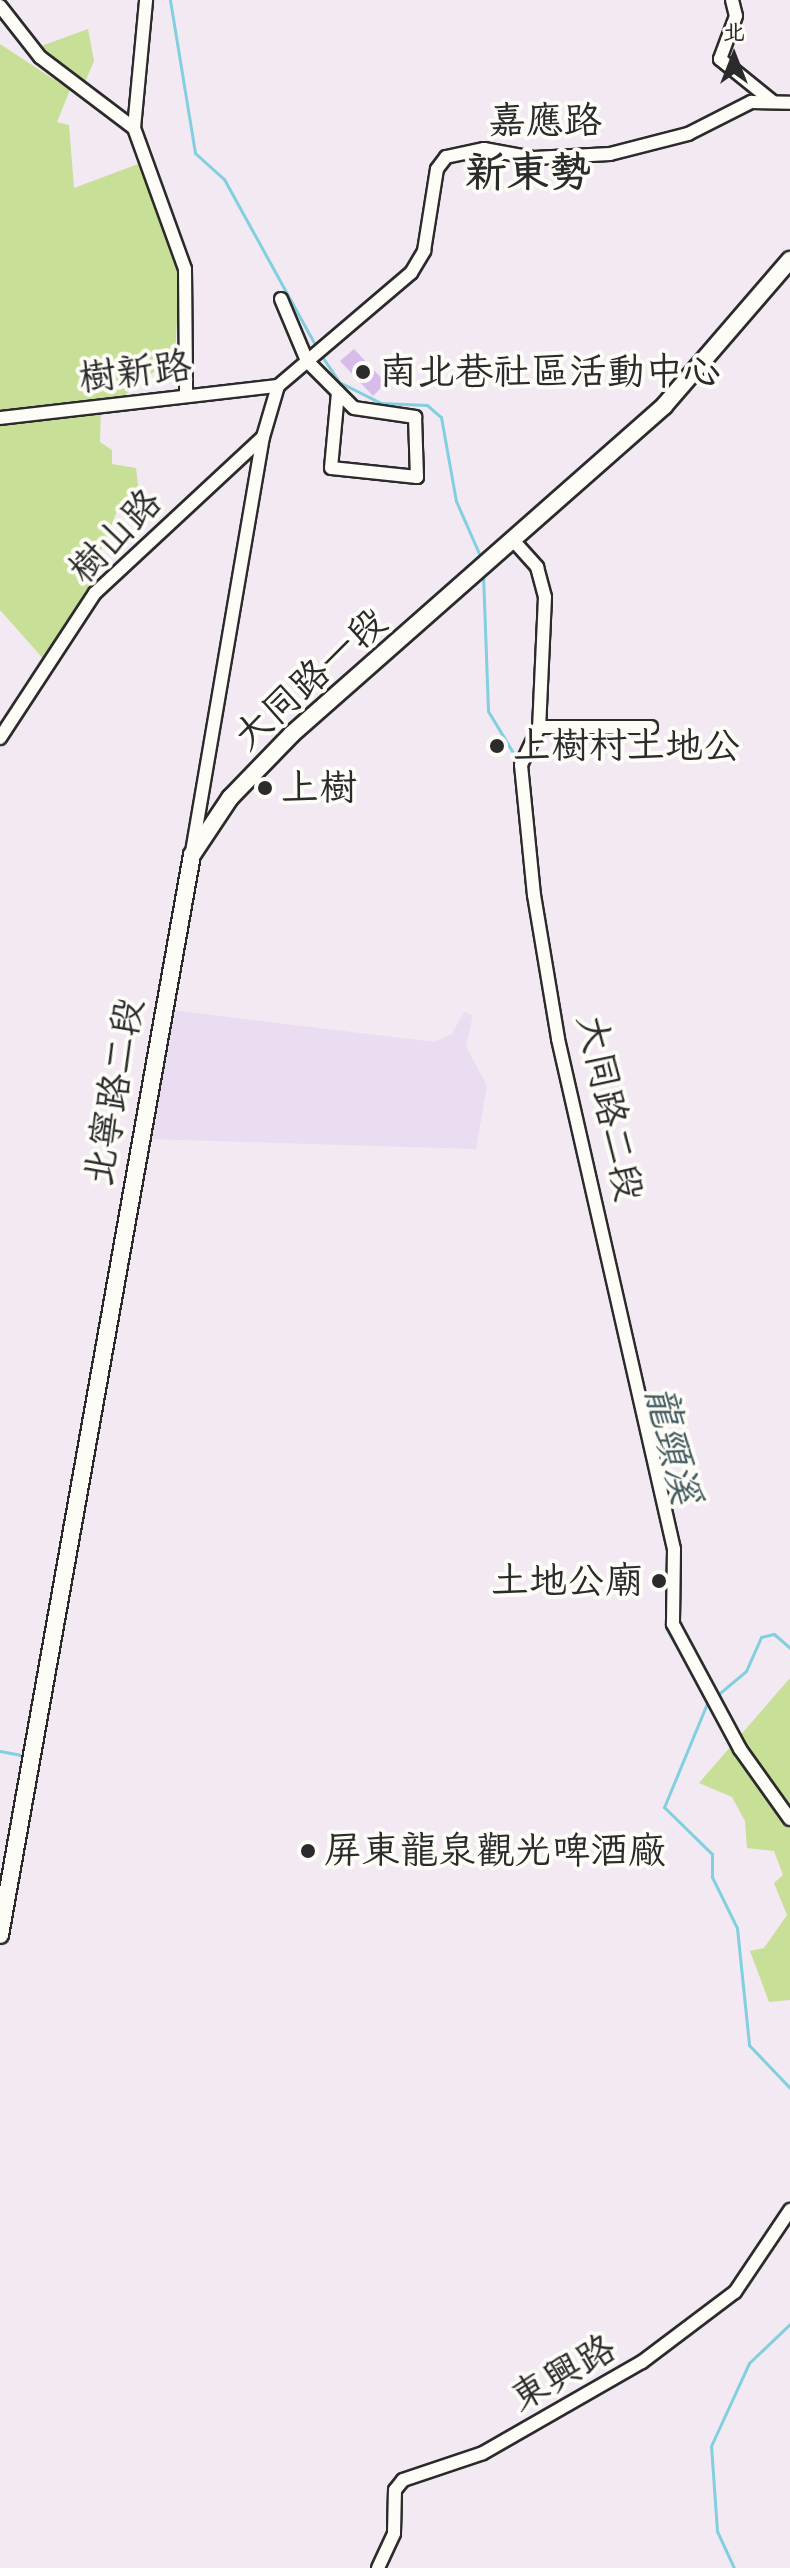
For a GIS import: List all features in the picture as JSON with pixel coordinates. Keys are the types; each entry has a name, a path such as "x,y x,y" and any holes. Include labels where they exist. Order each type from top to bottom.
{"main road":[{"path":"512,539 664,406 790,260"},
{"name":"大同路一段","path":"192,855 230,798 292,734 512,539"},
{"name":"北寧路二段","path":"0,1935 192,855"}],"street":[{"path":"146,0 134,128 185,269 186,396"},
{"path":"732,0 736,16 720,59 772,101"},
{"path":"0,6 40,57 134,128"},
{"name":"嘉應路","path":"278,386 411,273 425,247 437,169 446,157 484,149 534,158 610,154 688,134 751,102 790,103"},
{"path":"281,299 338,392 354,408 415,417 417,477 331,468 338,392"},
{"path":"263,437 278,386"},
{"name":"樹新路","path":"0,418 278,386"},
{"name":"樹山路","path":"0,738 95,593 263,437"},
{"name":"北寧路二段","path":"192,855 263,437"},
{"name":"大同路二段","path":"512,539 537,567 545,597 539,727 521,765 524,825 558,1039 668,1520 673,1624 713,1698 790,1819"},
{"path":"539,727 651,727"},
{"name":"東興路","path":"378,2568 394,2533 395,2490 403,2480 483,2453 642,2362 735,2292 790,2210"}],"shaded area":[{"path":"170,1010 435,1042 452,1034 464,1012 473,1015 466,1046 487,1086 476,1149 147,1139"}],"green space":[{"path":"88,29 94,61 85,82 33,49"},
{"path":"0,44 70,90 57,122 69,125 74,188 138,164 180,270 175,355 120,399 101,404 100,442 112,450 112,464 136,468 140,501 121,501 93,572 99,585 47,663 0,610"},
{"path":"790,1678 790,2000 769,2002 750,1951 764,1948 787,1915 774,1883 783,1875 774,1851 747,1848 745,1821 732,1797 699,1783"}],"building":[{"name":"南北巷社區活動中心","path":"354,349 386,383 373,396 340,361"}],"waterway":[{"path":"170,0 195,153 224,179 317,348"},
{"path":"321,355 339,382 381,403 427,405 441,417 456,501 481,558"},
{"path":"483,574 488,711 518,761"},
{"name":"龍頸溪","path":"622,1346 644,1444"},
{"name":"龍頸溪","path":"668,1584 666,1628 700,1687"},
{"path":"715,1697 746,1671 761,1637 774,1634 790,1648"},
{"name":"龍頸溪","path":"708,1701 664,1807 712,1854 712,1877 737,1928 749,2045 790,2088"},
{"path":"0,1751 20,1755"},
{"name":"龍頸溪","path":"734,2568 717,2531 711,2446 749,2363 790,2324"}],"place":[{"name":"南北巷社區活動中心","path":"363,372"},
{"name":"上樹村土地公","path":"497,746"},
{"name":"上樹","path":"265,788"},
{"name":"土地公廟","path":"659,1581"},
{"name":"屏東龍泉觀光啤酒廠","path":"308,1851"}],"district":[{"name":"新東勢","path":"528,173"}]}
